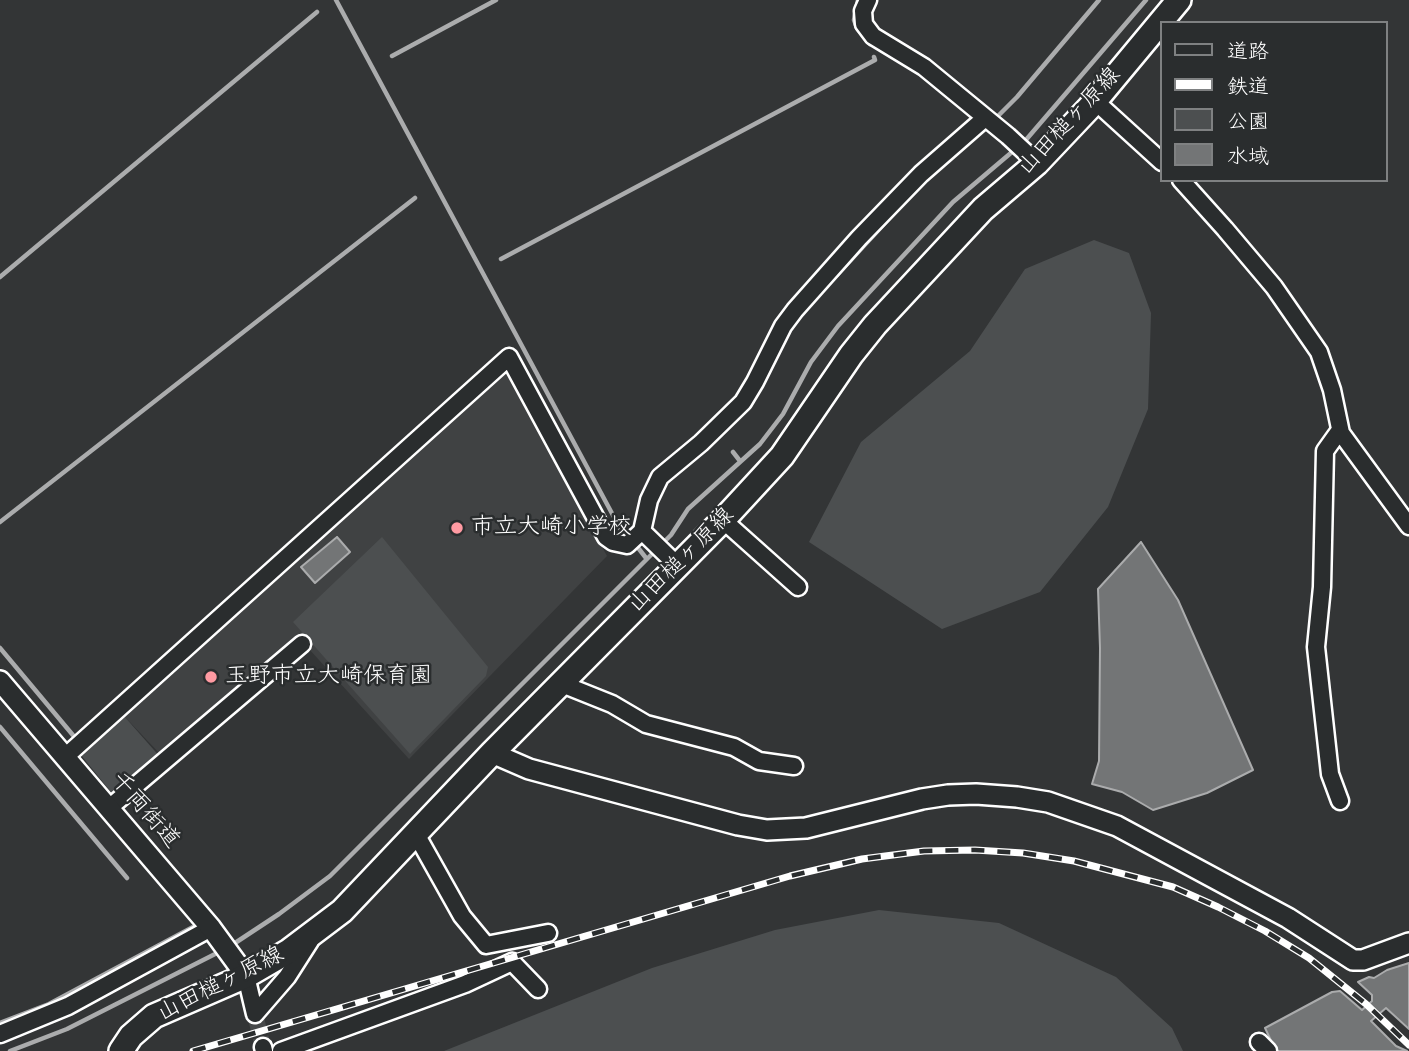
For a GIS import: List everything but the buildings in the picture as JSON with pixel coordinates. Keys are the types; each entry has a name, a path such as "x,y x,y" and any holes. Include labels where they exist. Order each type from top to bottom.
{"main road":[{"name":"山田槌ヶ原線","path":"1162,21 1179,0"},
{"name":"山田槌ヶ原線","path":"121,1051 131,1037 154,1016 241,968 289,951 342,911 782,456 875,324 983,209 1095,101 1160,23"}],"street":[{"path":"868,0 863,11 864,24 873,36 924,67 1034,160"},
{"path":"1095,101 1160,160"},
{"path":"645,534 649,500 660,477 701,443 743,402 783,326 795,310 921,174 985,118"},
{"path":"1183,182 1274,288 1319,352 1332,390 1340,430 1409,526"},
{"path":"65,757 509,357 606,537 612,542 627,545 645,534"},
{"path":"1340,430 1325,451 1322,587 1316,648 1330,774 1340,801"},
{"path":"723,520 798,587"},
{"path":"645,534 677,565"},
{"path":"109,808 302,644"},
{"name":"千両街道","path":"0,681 213,931 241,968"},
{"path":"562,684 612,704 646,724 734,747 760,761 794,766"},
{"path":"492,753 529,769 738,825 768,830 806,828 948,795 976,794 1048,802 1117,826 1289,918 1353,960 1363,960 1409,943"},
{"path":"415,834 462,916 486,945 548,933"},
{"path":"241,968 255,1014 287,977 318,929"},
{"path":"0,1034 68,1006 213,931"},
{"path":"281,1051 465,984 512,962 538,989"}],"shaded area":[{"path":"506,368 607,556 409,759 299,638 162,756 124,716"}],"green space":[{"path":"1094,240 1129,253 1151,313 1148,409 1108,507 1040,592 942,629 809,542 861,442 970,351 1025,269"},
{"path":"382,537 488,667 486,676 410,754 293,622"},
{"path":"124,716 161,758 115,797 81,755"},
{"path":"879,910 999,923 1116,977 1172,1028 1183,1051 444,1051 652,968 775,930"}],"water":[{"path":"337,537 350,552 315,583 301,567"},
{"path":"1141,542 1178,600 1253,770 1207,793 1153,810 1122,792 1092,784 1099,761 1098,589"},
{"path":"1409,963 1409,1029 1386,1008 1371,1021 1396,1046 1407,1051 1276,1051 1265,1028 1332,992 1340,991 1362,1010 1372,1001 1372,995 1358,982"}],"waterway":[{"path":"336,0 622,532"},
{"path":"392,56 496,0"},
{"path":"858,0 854,20 870,44"},
{"path":"998,116 1099,0"},
{"path":"232,945 330,876 671,535 688,509 760,444 783,414 811,362 838,326 953,202 1025,141 1146,0"},
{"path":"0,277 317,12"},
{"path":"501,259 875,60 874,57"},
{"path":"0,522 415,198"},
{"path":"837,275 907,199"},
{"path":"733,452 740,461"},
{"path":"639,549 646,558"},
{"path":"0,648 77,740"},
{"path":"0,727 127,878"},
{"path":"0,1023 49,1004 193,927"},
{"path":"10,1051 67,1029 221,951"}],"tunnel":[{"path":"255,1014 263,1047"}],"railway":[{"path":"193,1051 790,876 862,859 924,851 975,850 1023,853 1074,861 1173,887 1218,907 1309,958 1366,1004 1409,1045"}],"place":[{"name":"市立大崎小学校","path":"457,528"},
{"name":"玉野市立大崎保育園","path":"211,677"}]}
